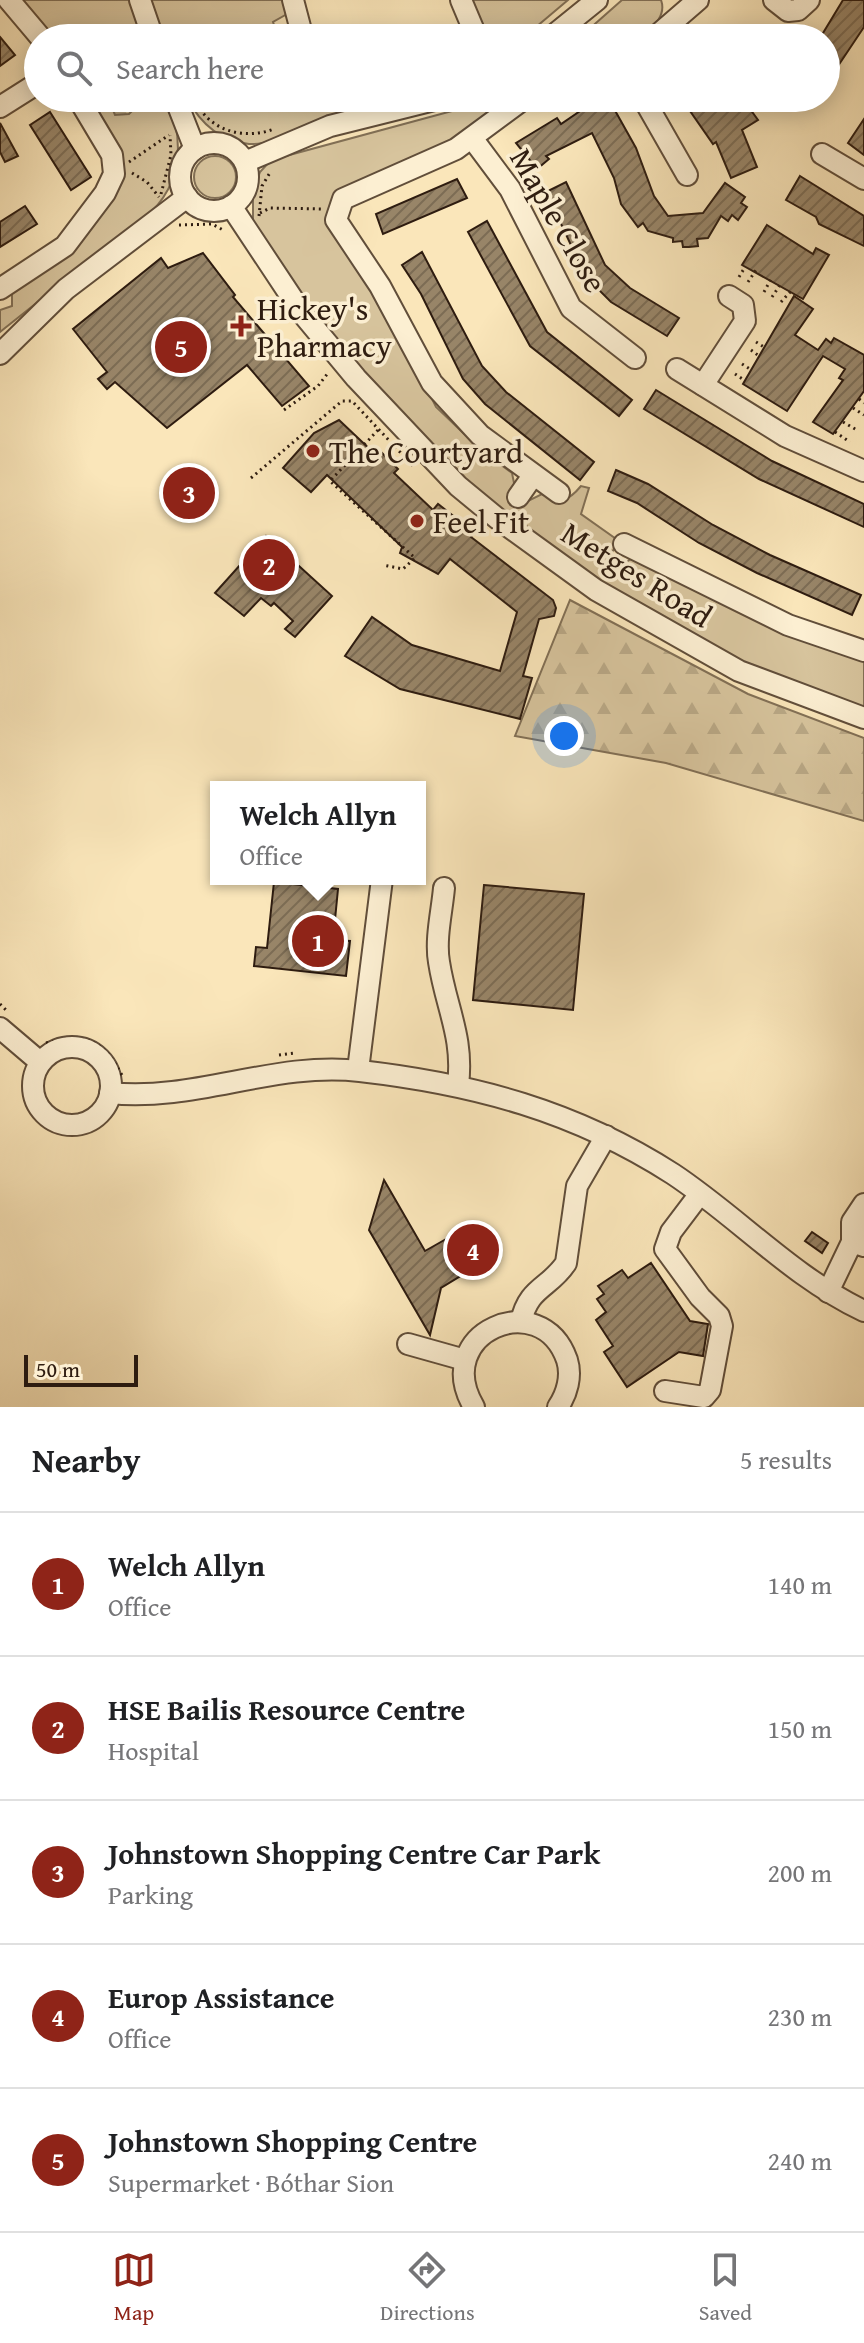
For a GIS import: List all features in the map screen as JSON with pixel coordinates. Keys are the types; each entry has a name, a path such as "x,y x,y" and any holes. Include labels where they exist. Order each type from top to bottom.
{"street":[{"path":"9,0 29,24"},
{"path":"140,0 148,24"},
{"path":"293,0 299,24"},
{"path":"461,0 471,24"},
{"path":"567,24 597,0"},
{"path":"774,0 788,11 798,10 809,0"},
{"path":"668,24 688,3"},
{"path":"0,107 24,92"},
{"path":"3,296 76,235 105,193 114,166 112,155 86,112"},
{"path":"180,112 195,149"},
{"path":"245,162 330,126 386,112"},
{"path":"506,112 472,138 384,184 343,199 336,220 380,286 432,383 480,435 532,477 559,493"},
{"path":"651,112 687,175"},
{"name":"Maple Close","path":"472,138 510,189 571,308 635,358"},
{"path":"210,143 223,144 235,149 245,162 246,188 231,206 207,210 187,197 181,185 182,168 195,149 210,143"},
{"path":"822,154 864,179"},
{"path":"0,354 66,289 187,197"},
{"name":"Metges Road","path":"231,206 302,313 364,388 458,486 498,519 596,590 739,671 864,718"},
{"path":"703,385 745,321 743,305 729,296"},
{"path":"677,369 785,436 862,466"},
{"path":"518,497 532,477"},
{"path":"624,544 788,625 864,651"},
{"path":"358,1070 381,885"},
{"path":"444,888 438,960 458,1036 461,1056 458,1085"},
{"path":"6,1021 42,1053"},
{"path":"62,1048 87,1050 106,1068 110,1093 97,1115 74,1124 50,1118 35,1099 33,1086 42,1053 62,1048"},
{"path":"110,1093 146,1097 199,1091 303,1068 358,1070 458,1085 510,1097 606,1136 674,1175 828,1292 864,1311"},
{"path":"521,1322 532,1295 559,1274 566,1263 577,1186 606,1136"},
{"path":"665,1391 704,1397 710,1390 722,1326 719,1316 700,1297 665,1249 671,1232 699,1195"},
{"path":"828,1292 858,1244 864,1204"},
{"path":"474,1407 463,1377 465,1360 473,1343 486,1331 503,1323 521,1322 552,1336 563,1350 569,1366 569,1383 558,1407"},
{"path":"408,1344 465,1360"}],"path":[{"path":"201,112 227,132 262,134 279,128"},
{"path":"114,166 147,182 159,196 168,174 168,125"},
{"path":"114,166 123,166 170,135"},
{"path":"260,222 262,186 275,165"},
{"path":"259,213 270,208 339,211"},
{"path":"179,224 212,224 232,238"},
{"path":"739,277 745,267"},
{"path":"748,282 756,270"},
{"path":"764,292 771,279"},
{"path":"772,297 780,285"},
{"path":"781,302 791,291"},
{"path":"756,342 764,347"},
{"path":"751,350 759,356"},
{"path":"284,410 330,375 321,363"},
{"path":"742,364 750,369"},
{"path":"735,374 744,380"},
{"path":"859,399 864,403"},
{"path":"853,408 864,415"},
{"path":"843,422 857,430"},
{"path":"378,430 330,481 415,558 403,569 383,565"},
{"path":"835,432 850,442"},
{"path":"0,1004 6,1021"},
{"path":"42,1053 69,1037 85,1038 111,1054 123,1079 135,1078"},
{"path":"275,1056 308,1052"}],"green space":[{"path":"19,0 131,0 139,24 37,24"},
{"path":"148,0 285,0 287,14 274,24 156,24"},
{"path":"467,0 568,0 540,24 477,24"},
{"path":"622,0 661,0 662,11 655,24 595,24"},
{"path":"91,112 173,112 178,158 170,186 162,199 152,211 0,332 0,310 12,306 12,292 118,186"},
{"path":"196,112 363,112 280,139 249,144 220,135"},
{"path":"448,112 496,112 474,129 334,201 436,407 482,451 512,473 515,488 524,503 542,494 563,499 572,496 581,486 589,488 581,514 619,541 609,557 622,564 631,559 722,602 864,659 864,711 765,673 629,602 475,492 323,330 253,226 253,192 260,172 271,160"},
{"path":"215,156 230,162 236,177 230,192 215,198 200,192 194,177 200,162"},
{"path":"570,600 748,694 864,738 864,821 666,763 515,736"}],"building":[{"path":"843,0 864,0 864,27 840,63 840,24 828,24"},
{"path":"0,37 15,55 0,66"},
{"path":"50,112 91,177 71,190 30,125"},
{"path":"579,112 616,112 636,148 654,196 668,216 703,213 725,183 745,197 741,203 747,207 738,220 732,215 728,221 721,216 708,238 697,239 698,246 683,247 682,241 673,242 673,238 648,231 643,223 638,227 621,204 614,178 592,133 546,156 549,159 537,169 516,143 557,118 561,124"},
{"path":"691,112 752,112 758,120 742,130 757,167 731,178 716,142 713,144"},
{"path":"864,119 864,155 848,143"},
{"path":"0,123 18,156 5,162 0,152"},
{"path":"800,176 864,216 864,246 819,224 816,217 786,200"},
{"path":"457,179 467,198 383,234 376,214"},
{"path":"566,182 605,265 630,288 679,318 667,336 611,302 586,277 546,192"},
{"path":"25,206 37,224 0,247 0,222"},
{"path":"487,221 547,332 632,400 619,416 530,346 468,232"},
{"path":"767,225 813,254 816,248 829,255 803,299 742,265"},
{"path":"422,252 482,366 506,392 594,462 580,480 485,404 463,379 421,294 402,265"},
{"path":"203,253 235,295 233,297 309,386 282,406 247,365 167,428 115,382 107,389 98,379 107,372 73,329 161,258 168,268"},
{"path":"794,296 813,309 795,335 818,350 826,339 831,343 834,338 864,355 864,391 833,434 813,422 843,380 839,378 845,369 823,356 787,411 743,384"},
{"path":"656,390 772,461 864,504 864,527 759,479 644,409"},
{"path":"339,420 377,456 381,452 398,469 394,473 433,510 438,504 474,532 471,537 553,600 556,608 554,616 539,619 523,676 532,678 520,719 400,689 345,656 372,617 412,645 500,671 517,612 450,559 438,574 400,553 402,547 327,475 311,492 283,468 314,433"},
{"path":"616,470 648,484 713,525 770,555 861,595 852,615 757,573 699,543 637,503 608,491"},
{"path":"266,536 332,596 295,637 285,629 293,621 274,603 271,606 261,598 244,616 215,593"},
{"path":"274,885 338,889 333,940 350,941 346,976 254,966 256,947 267,948"},
{"path":"484,885 584,894 573,1010 473,1000"},
{"path":"384,1180 425,1251 469,1226 487,1257 483,1274 477,1266 441,1288 430,1335 369,1230"},
{"path":"812,1232 828,1243 822,1253 805,1241"},
{"path":"651,1263 690,1321 708,1324 703,1356 679,1352 627,1387 604,1352 613,1346 596,1320 606,1312 597,1299 604,1294 598,1286 622,1270 628,1278"}],"place":[{"name":"Hickey's Pharmacy","path":"241,326"},
{"name":"Johnstown Shopping Centre","path":"181,347"},
{"name":"The Courtyard","path":"313,451"},
{"name":"Johnstown Shopping Centre Car Park","path":"189,493"},
{"name":"Feel Fit","path":"417,521"},
{"name":"HSE Bailis Resource Centre","path":"269,565"},
{"name":"Welch Allyn","path":"318,941"},
{"name":"Europ Assistance","path":"473,1250"}]}
